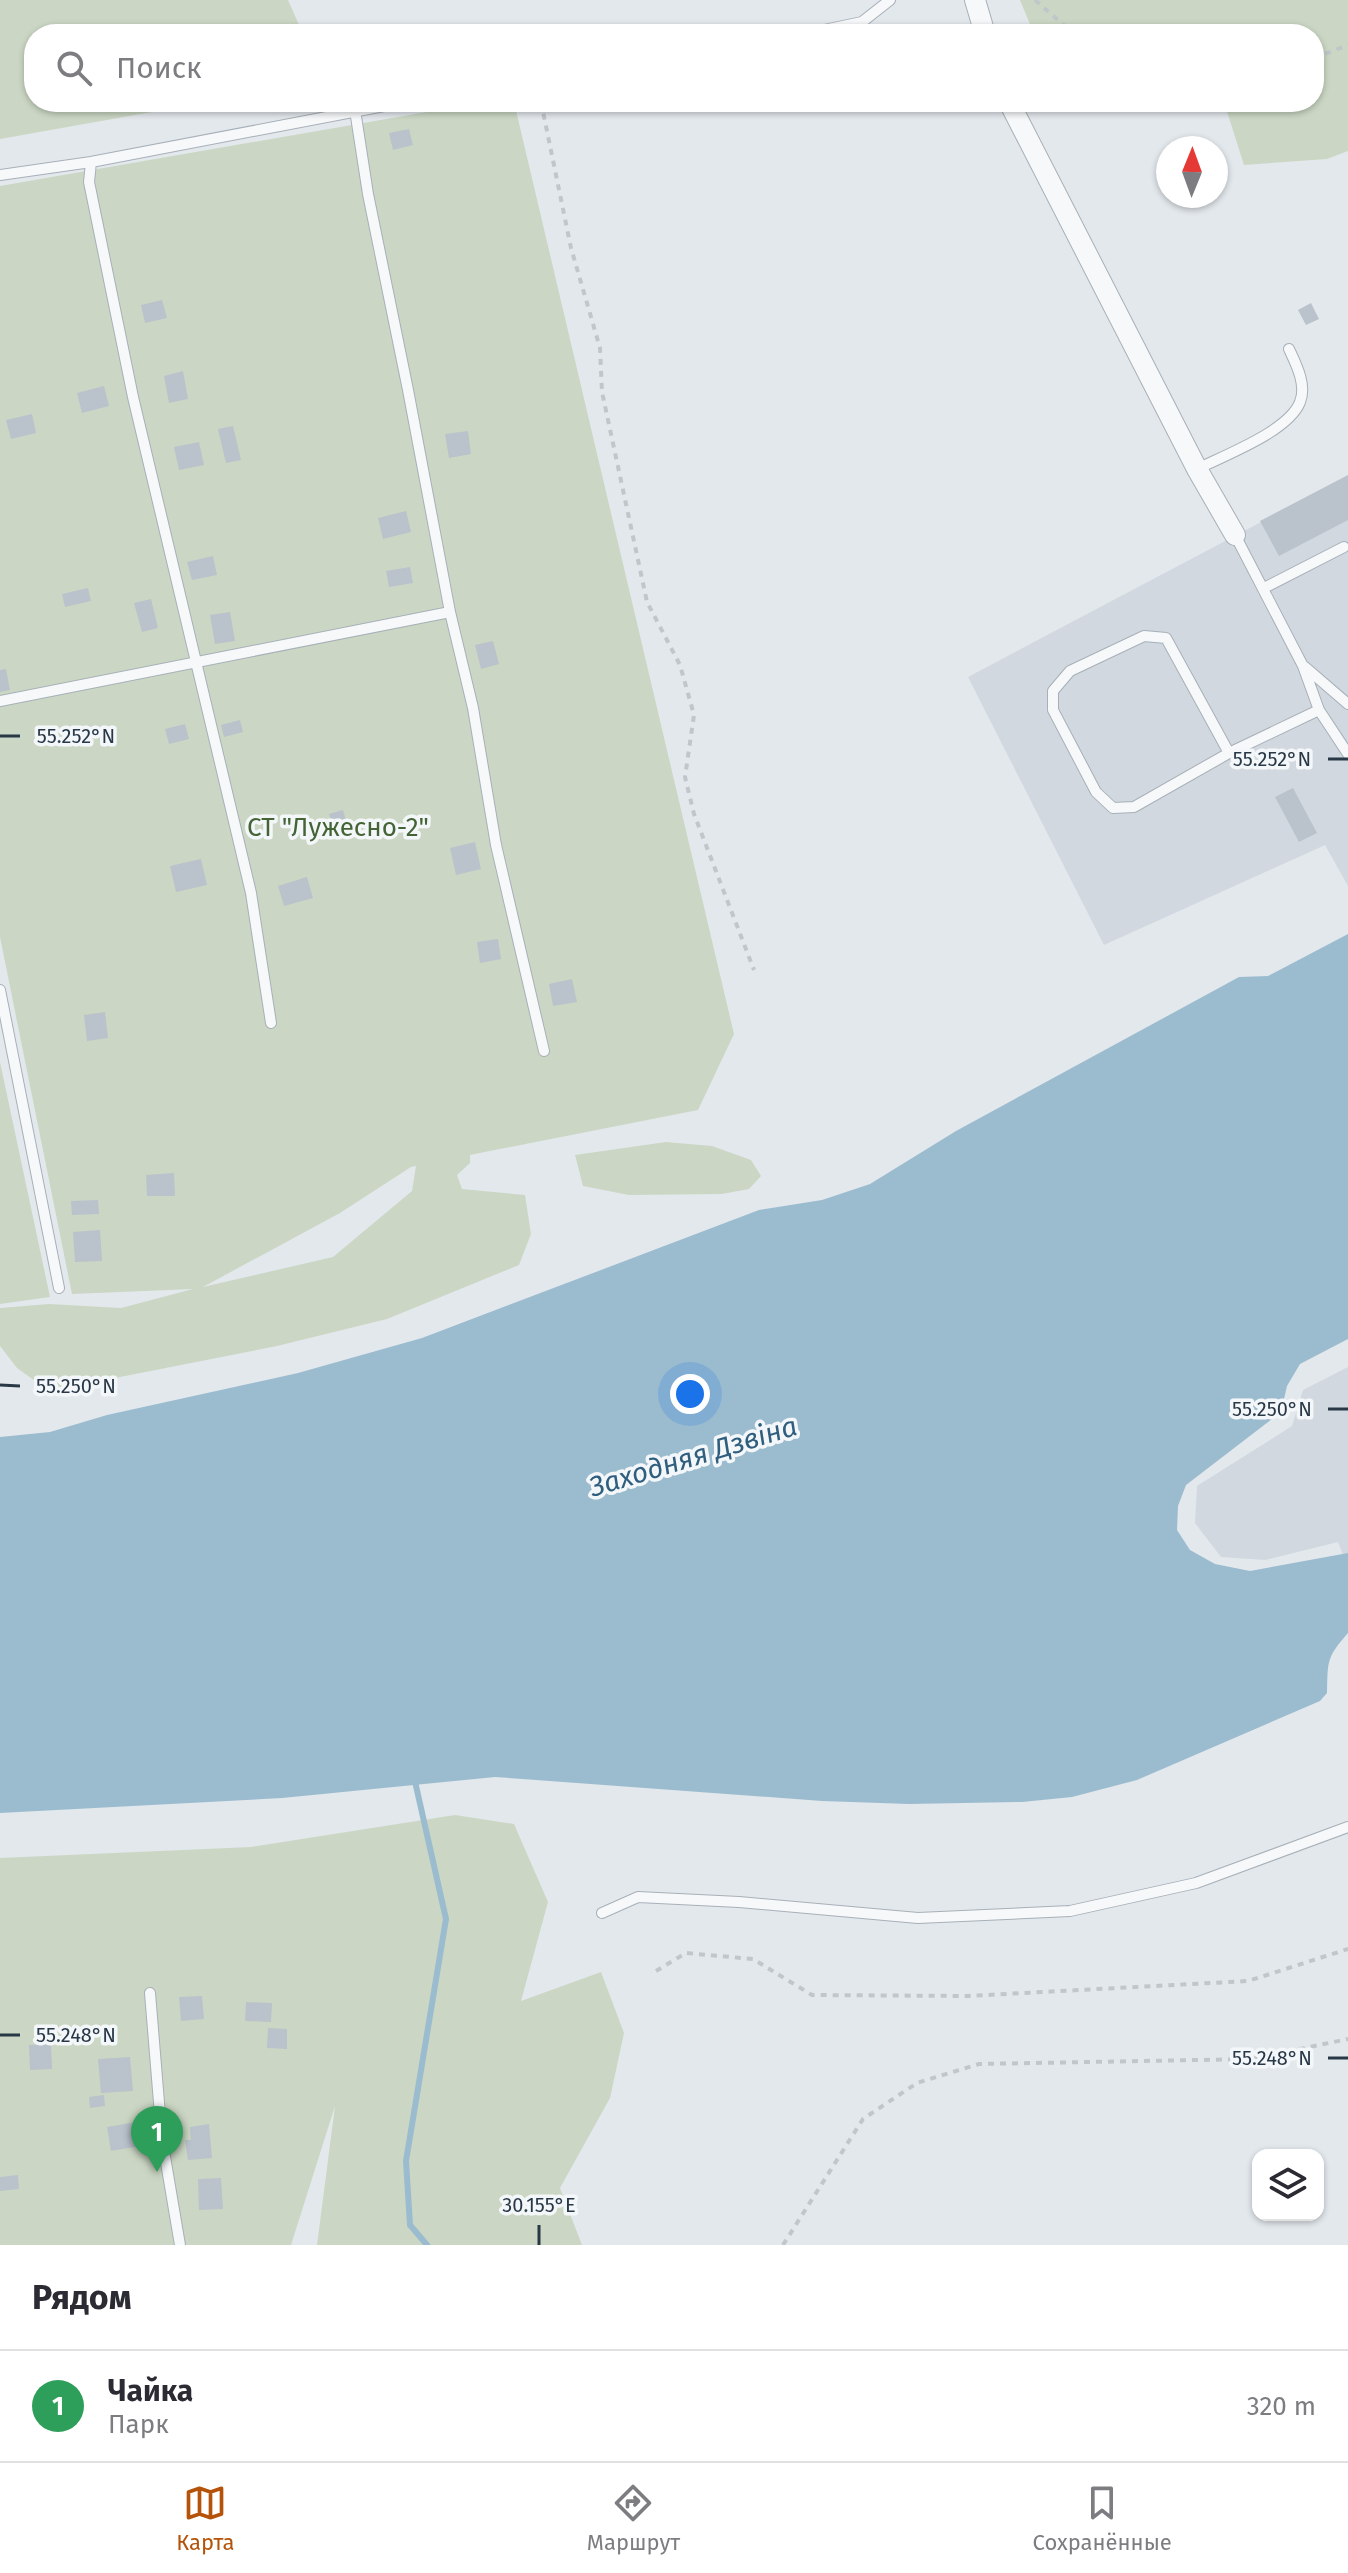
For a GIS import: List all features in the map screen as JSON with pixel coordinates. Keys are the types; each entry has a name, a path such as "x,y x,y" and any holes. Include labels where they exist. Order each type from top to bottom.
{"street":[{"path":"975,0 982,24"},
{"path":"1014,112 1197,469 1235,535"}],"lane":[{"path":"852,24 862,22 890,0"},
{"path":"0,175 91,162 345,112"},
{"path":"355,112 368,194 450,612 473,708 496,845 544,1051"},
{"path":"91,162 89,182 133,397 251,893 271,1023"},
{"path":"1197,469 1285,422 1301,401 1301,373 1289,349"},
{"path":"1235,535 1303,666 1319,710 1348,754"},
{"path":"1264,588 1344,547"},
{"path":"0,701 450,612"},
{"path":"1229,753 1166,638 1144,636 1070,671 1053,691 1053,710 1096,792 1113,808 1134,807 1229,753 1319,710"},
{"path":"1303,666 1348,704"},
{"path":"0,990 59,1288"},
{"path":"0,1050 12,1048"},
{"path":"602,1913 638,1897 739,1902 918,1918 1070,1911 1196,1883 1348,1827"},
{"path":"150,1993 162,2139 180,2245"}],"path":[{"path":"1035,0 1063,24"},
{"path":"1324,54 1348,45"},
{"path":"543,112 571,248 600,348 602,392 647,602 680,665 694,715 685,777 694,814 754,970"},
{"path":"656,1971 686,1953 753,1959 812,1995 968,1996 1248,1981 1348,1949"},
{"path":"783,2245 863,2119 917,2083 979,2064 1252,2059 1348,2039"}],"shaded area":[{"path":"1348,476 1348,886 1325,845 1104,945 968,677"},
{"path":"1348,1367 1348,1568 1338,1542 1265,1560 1221,1557 1195,1523 1197,1486 1292,1426 1303,1390"}],"green space":[{"path":"0,0 288,0 299,24 24,24 24,112 152,112 0,139"},
{"path":"1020,0 1348,0 1348,151 1327,159 1244,165 1227,112 1324,112 1324,24 1030,24"},
{"name":"СТ \"Лужесно-2\"","path":"426,112 516,112 734,1034 698,1110 470,1155 470,1163 457,1175 462,1189 525,1195 531,1234 519,1265 387,1319 277,1346 49,1391 17,1368 0,1346 0,1308 49,1304 121,1308 193,1289 72,1294 0,937 0,186","holes":["416,1166 412,1191 333,1257 203,1287 340,1213"]},
{"path":"0,1062 50,1297 0,1304"},
{"path":"666,1142 712,1146 751,1160 761,1176 749,1189 722,1194 629,1195 583,1186 575,1155"},
{"path":"455,1815 514,1824 548,1902 521,2001 601,1972 624,2033 610,2098 560,2188 582,2245 317,2245 335,2106 291,2245 0,2245 0,1858 251,1847"}],"water":[{"name":"Заходняя Дзвіна","path":"1348,934 1348,1339 1300,1364 1287,1386 1281,1412 1186,1485 1178,1506 1177,1530 1190,1550 1215,1564 1250,1571 1348,1553 1348,1633 1332,1655 1328,1667 1327,1693 1320,1701 1137,1780 1072,1797 1022,1802 909,1804 822,1801 495,1777 282,1798 0,1813 0,1437 50,1432 107,1415 298,1373 422,1338 759,1210 822,1200 870,1184 956,1131 1239,977 1268,976"}],"building":[{"path":"409,129 413,145 393,150 389,133"},
{"path":"162,300 167,318 145,323 141,305"},
{"path":"1311,303 1319,319 1306,325 1298,310"},
{"path":"183,371 188,399 169,403 164,376"},
{"path":"104,386 109,406 82,413 77,393"},
{"path":"32,414 36,433 11,439 6,420"},
{"path":"233,426 241,460 226,463 218,429"},
{"path":"468,431 471,454 449,458 445,434"},
{"path":"199,442 204,465 179,470 174,447"},
{"path":"1348,475 1348,520 1279,556 1260,521"},
{"path":"406,511 411,532 383,539 378,518"},
{"path":"213,556 217,575 192,580 187,562"},
{"path":"410,567 413,583 389,587 386,571"},
{"path":"88,588 91,601 65,607 62,594"},
{"path":"151,599 158,628 142,632 134,603"},
{"path":"230,612 235,641 215,644 210,615"},
{"path":"493,641 499,664 481,669 475,645"},
{"path":"6,669 10,690 0,692 0,670"},
{"path":"240,720 243,732 224,737 221,725"},
{"path":"185,724 189,739 169,744 165,729"},
{"path":"1293,788 1317,833 1299,842 1275,797"},
{"path":"343,810 349,831 335,835 329,814"},
{"path":"475,842 481,869 456,875 450,848"},
{"path":"201,859 207,885 176,892 170,866"},
{"path":"307,877 313,898 284,906 278,886"},
{"path":"498,939 501,959 480,963 477,942"},
{"path":"572,979 577,1002 553,1006 549,984"},
{"path":"105,1012 108,1038 87,1041 84,1015"},
{"path":"174,1173 175,1196 147,1196 146,1175"},
{"path":"98,1200 99,1214 72,1215 71,1201"},
{"path":"100,1230 102,1261 75,1262 73,1232"},
{"path":"202,1996 204,2019 181,2021 179,1997"},
{"path":"246,2002 272,2003 271,2022 245,2021"},
{"path":"268,2028 287,2029 287,2049 267,2048"},
{"path":"51,2044 52,2069 30,2070 29,2045"},
{"path":"130,2057 133,2091 101,2093 98,2059"},
{"path":"104,2095 105,2106 90,2108 89,2097"},
{"path":"136,2122 140,2146 111,2151 107,2127"},
{"path":"209,2124 212,2158 188,2160 185,2140 191,2140 190,2127"},
{"path":"18,2175 19,2189 0,2191 0,2177"},
{"path":"221,2178 223,2209 199,2210 198,2179"}],"waterway":[{"path":"414,1777 446,1919 406,2161 410,2225 427,2245"}],"place":[{"name":"Чайка","path":"157,2172"}]}
